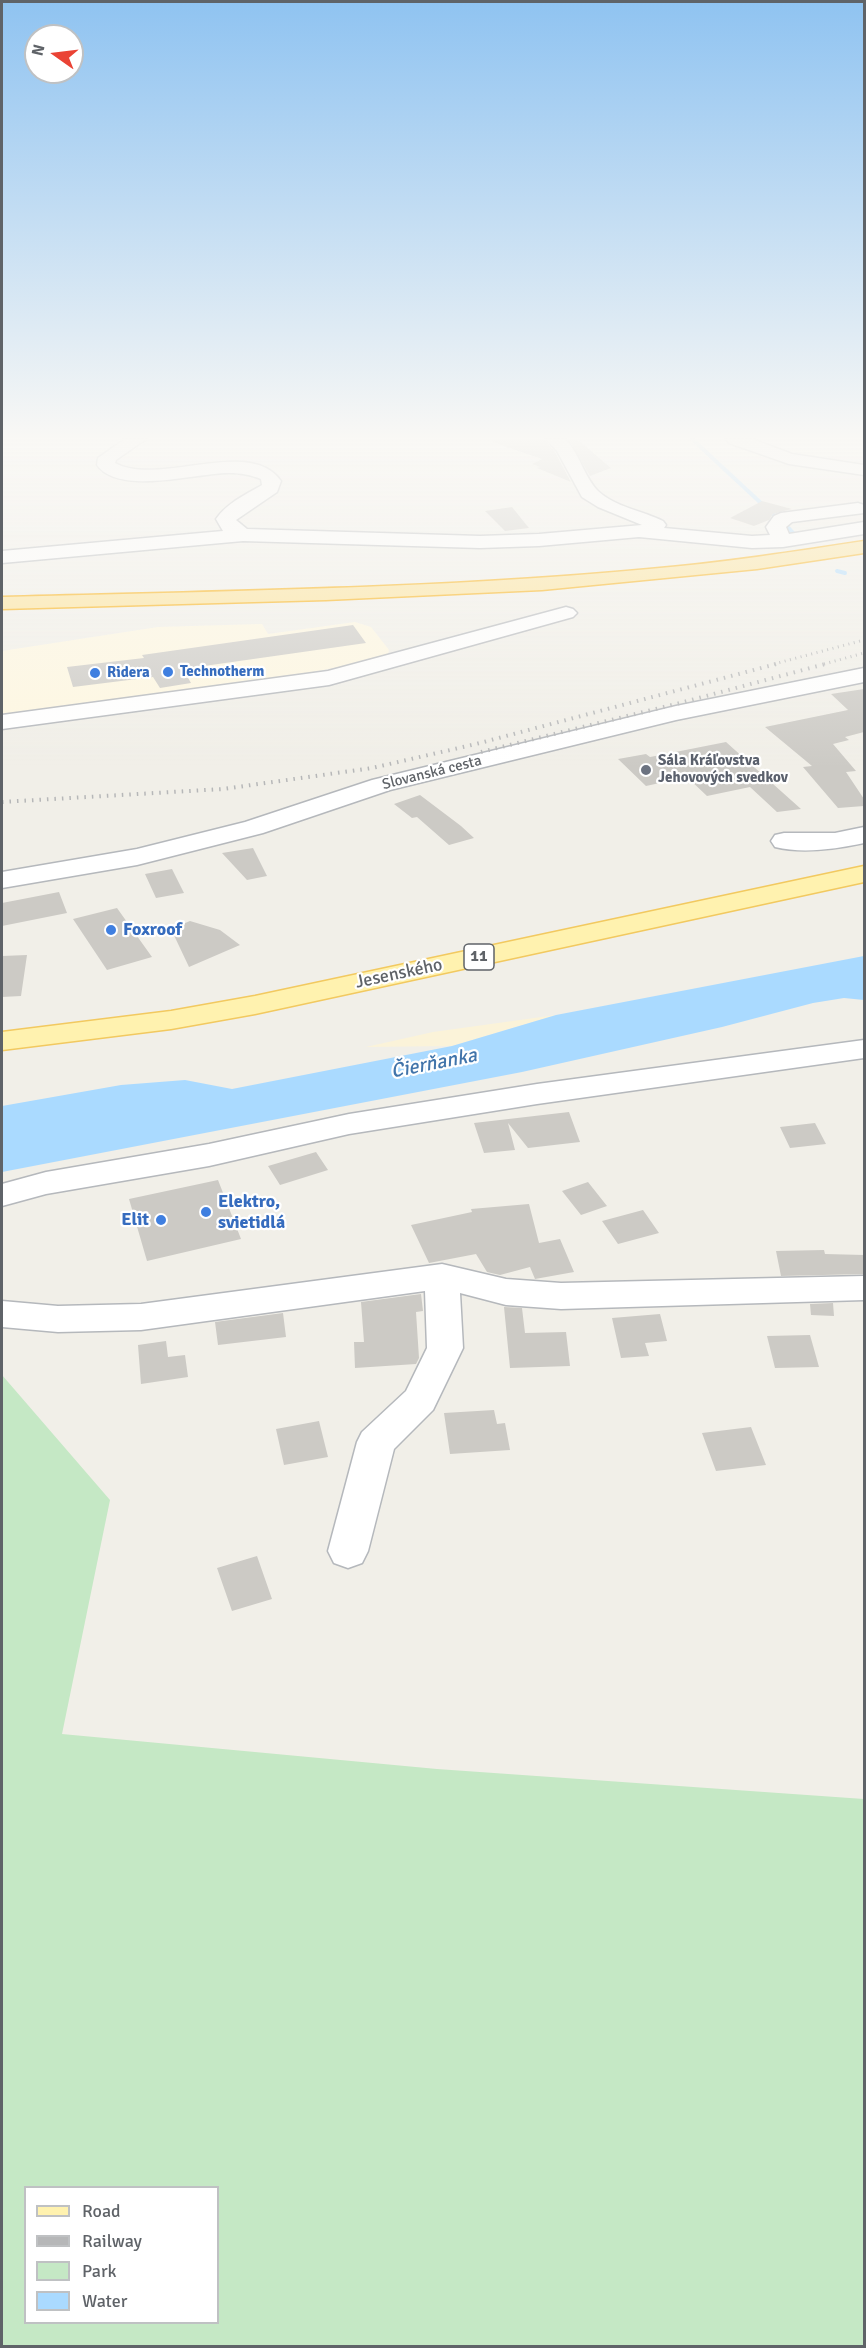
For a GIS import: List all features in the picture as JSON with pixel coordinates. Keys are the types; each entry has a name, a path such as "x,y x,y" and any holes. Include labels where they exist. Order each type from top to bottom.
{"highway":[{"path":"2,603 518,584 693,570 852,549"},
{"path":"2,614 518,596 701,580 864,558"}],"main road":[{"name":"Jesenského","path":"2,1041 171,1020 255,1005 864,874"}],"street":[{"path":"2,557 94,549"},
{"path":"2,722 328,678 566,613"},
{"name":"Slovanská cesta","path":"2,880 137,857 255,828 381,785 676,713 864,675"},
{"path":"784,841 835,841 864,835"},
{"path":"2,1196 46,1184 209,1155 349,1124 537,1094 864,1049"},
{"path":"348,1551 376,1442 420,1400 445,1348 442,1276"},
{"path":"2,1314 58,1319 141,1317 442,1276 506,1292 561,1296 864,1288"}],"shaded area":[{"path":"355,622 371,627 389,650 387,657 269,681 2,716 2,651 158,627 262,624 268,634"}],"green space":[{"path":"2,1375 110,1500 62,1734 437,1769 864,1799 864,2346 2,2346"}],"sand":[{"path":"556,1015 452,1046 366,1047 433,1032"}],"water":[{"name":"Čierňanka","path":"864,956 864,1000 844,998 813,1003 722,1027 522,1072 2,1172 2,1106 121,1085 185,1080 232,1089 452,1046 556,1015"}],"building":[{"path":"353,625 366,643 183,669 191,683 160,688 153,677 73,687 67,667 144,658 142,655"},
{"path":"864,689 864,732 845,737 849,740 833,744 856,771 846,772 864,799 864,806 838,808 803,767 812,766 765,727 848,710 831,694"},
{"path":"726,742 801,809 777,812 750,787 707,796 687,777 646,786 618,759 646,754 650,757"},
{"path":"420,795 474,838 449,845 417,817 412,818 394,804"},
{"path":"253,848 267,876 247,880 222,853"},
{"path":"172,869 184,893 156,898 145,874"},
{"path":"59,892 67,913 2,926 2,903"},
{"path":"117,908 152,957 107,970 73,919"},
{"path":"190,921 220,930 240,945 189,967 171,929"},
{"path":"27,955 21,996 2,997 2,956"},
{"path":"569,1112 580,1142 528,1148 508,1123 515,1150 484,1153 474,1123"},
{"path":"815,1123 826,1144 790,1148 780,1127"},
{"path":"316,1152 328,1170 280,1185 268,1166"},
{"path":"218,1180 241,1239 147,1261 129,1199"},
{"path":"588,1182 607,1206 581,1215 562,1191"},
{"path":"529,1204 539,1243 560,1239 574,1272 535,1279 530,1267 500,1275 487,1272 476,1254 429,1263 411,1225 472,1212 471,1209"},
{"path":"643,1210 659,1233 618,1244 602,1221"},
{"path":"824,1250 825,1254 864,1255 864,1274 781,1276 776,1251"},
{"path":"421,1294 423,1311 416,1312 419,1358 416,1364 355,1368 354,1342 364,1342 361,1302"},
{"path":"833,1303 834,1316 811,1315 810,1304"},
{"path":"504,1307 522,1308 525,1333 566,1332 570,1366 510,1368"},
{"path":"283,1313 286,1337 218,1345 215,1322"},
{"path":"660,1314 667,1341 645,1343 649,1356 621,1358 612,1318"},
{"path":"810,1335 819,1367 775,1368 767,1336"},
{"path":"166,1341 168,1357 185,1355 188,1377 141,1384 138,1345"},
{"path":"494,1410 497,1424 505,1423 510,1450 450,1454 444,1413"},
{"path":"319,1421 328,1457 284,1465 276,1429"},
{"path":"751,1427 766,1465 716,1471 702,1433"},
{"path":"257,1556 272,1599 232,1611 217,1568"}],"waterway":[{"path":"837,571 845,573"}],"railway":[{"path":"774,664 864,640"},
{"path":"824,664 864,653"},
{"path":"2,802 223,789 372,768 476,744 780,663"},
{"path":"481,752 680,703 829,663"}],"place":[{"name":"Technotherm","path":"168,672"},
{"name":"Ridera","path":"95,673"},
{"name":"Sála Kráľovstva Jehovových svedkov","path":"646,770"},
{"name":"Foxroof","path":"111,930"},
{"name":"Elektro, svietidlá","path":"206,1212"},
{"name":"Elit","path":"161,1220"}]}
